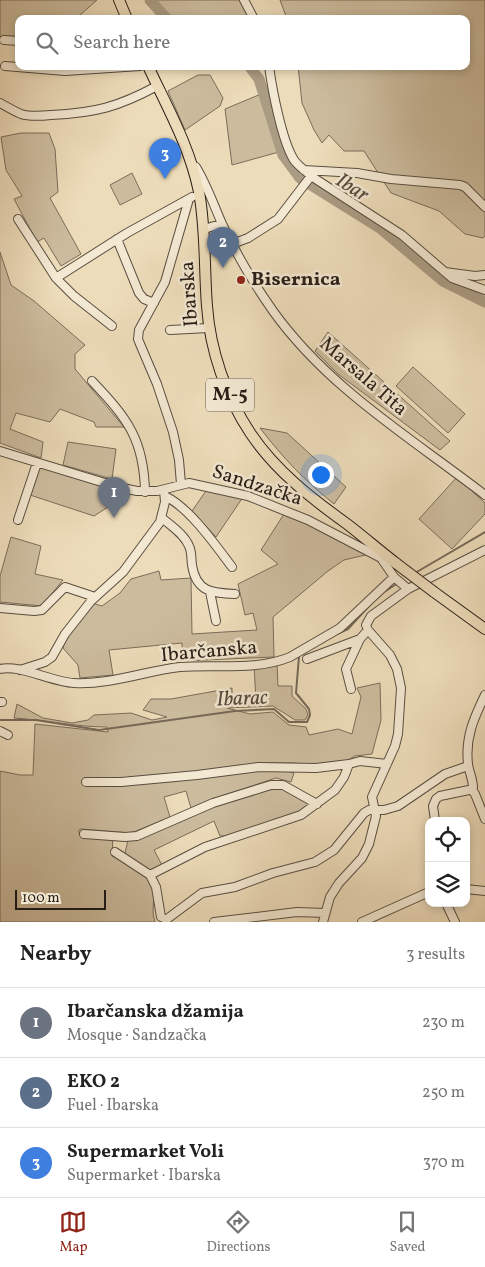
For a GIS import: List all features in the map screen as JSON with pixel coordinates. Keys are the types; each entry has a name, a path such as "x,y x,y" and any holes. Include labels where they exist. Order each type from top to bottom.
{"main road":[{"path":"119,0 126,15"},
{"name":"Ibarska","path":"150,70 178,129 204,192 209,328 228,392 249,432 279,469 310,497 383,556"},
{"name":"M-5","path":"383,556 397,564 485,629"}],"street":[{"path":"244,0 252,15"},
{"path":"4,40 15,41"},
{"path":"5,66 15,66"},
{"path":"270,70 288,147 294,160 310,178 402,235 444,272 458,281 485,290"},
{"path":"0,104 20,114 30,116 72,114 112,107 157,86"},
{"path":"304,170 357,173 392,179 460,185 470,191 485,207"},
{"path":"232,244 248,238 278,219 310,178"},
{"path":"56,278 117,239 204,192"},
{"name":"Marsala Tita","path":"204,192 232,244 274,312 328,374 394,428 485,494"},
{"path":"182,484 177,448 170,422 138,340 139,330 165,282 189,199"},
{"path":"18,219 56,278 74,296 112,326"},
{"path":"204,229 223,226"},
{"path":"117,239 139,293 144,299 154,303"},
{"path":"444,272 475,276 485,275"},
{"path":"170,330 209,328"},
{"path":"92,381 124,416 135,437 142,456 145,473 145,492"},
{"name":"Sandzačka","path":"0,453 118,487 145,492 165,493 182,484 189,483 248,496 308,520 383,556"},
{"path":"18,520 37,463"},
{"path":"20,670 45,662 52,657 65,634 95,597 123,572 150,538 162,518 165,493"},
{"path":"165,493 201,528 232,568"},
{"path":"162,518 186,540 191,552 192,566 196,579 201,586 210,592 235,594"},
{"path":"323,922 330,896 362,858 369,844 374,831 376,816 372,797 395,746 398,734 401,688 397,669 390,655 368,630 366,625 371,616 401,583 485,550"},
{"path":"383,556 401,583"},
{"name":"Ibarčanska","path":"0,669 12,668 74,684 121,679 178,668 246,665 282,661 340,628 401,583"},
{"path":"0,608 39,611 45,608 65,587 95,597"},
{"path":"210,592 216,621"},
{"path":"351,689 346,669 360,639 368,630"},
{"path":"307,660 360,639"},
{"path":"472,790 474,788 473,780 468,766 468,734 485,695"},
{"path":"0,731 8,735"},
{"path":"86,782 121,782 197,776 259,767 316,768 349,764 360,760 387,764"},
{"path":"150,875 205,847 301,815 335,790 344,778 349,764"},
{"path":"116,852 150,875 156,887 160,914 163,919 167,919 202,893 235,887 273,872 315,862 334,850 364,813 375,809 384,810 398,806 446,774 468,766"},
{"path":"84,834 137,836 213,803 271,785 283,785 317,804"},
{"path":"472,790 485,819"},
{"path":"435,817 434,806 436,799 461,791 472,790"},
{"path":"470,889 485,891"},
{"path":"362,922 425,894"},
{"path":"448,907 455,922"},
{"path":"214,922 297,912 325,913"}],"shaded area":[{"path":"0,0 97,0 80,15 15,15 15,37 0,37"},
{"path":"153,0 244,0 250,15 166,15"},
{"path":"280,0 485,0 485,236 483,238 465,234 439,211 391,193 364,151 344,151 329,135 322,143 302,103 298,70 470,70 470,15 286,15"},
{"path":"198,75 210,75 223,98 220,106 185,130 168,91"},
{"path":"261,94 279,152 232,165 225,109"},
{"path":"21,133 49,133 55,149 58,192 50,198 81,254 61,266 44,238 37,242 14,199 22,196 6,170 1,137"},
{"path":"132,173 142,194 120,205 110,185"},
{"path":"0,252 11,285 34,301 85,345 75,354 75,369 124,427 96,427 94,422 60,409 50,422 16,413 10,429 43,442 41,458 0,443"},
{"path":"328,332 450,441 440,450 338,374 315,351"},
{"path":"413,367 465,414 448,433 396,386"},
{"path":"260,428 287,433 346,487 334,504 295,469"},
{"path":"68,442 116,449 112,479 63,465"},
{"path":"41,464 133,491 94,516 30,495"},
{"path":"457,477 485,503 485,514 452,549 419,519"},
{"path":"208,488 243,497 216,537 192,511"},
{"path":"284,514 370,554 344,560 273,617 274,657 183,661 182,643 109,650 113,675 80,678 78,665 63,648 68,631 92,603 102,606 120,593 131,579 159,571 161,580 191,578 192,634 257,630 253,613 245,615 238,584 278,564 261,550"},
{"path":"11,537 41,546 35,574 63,580 42,606 0,602 0,576"},
{"path":"277,663 278,686 292,686 292,696 306,709 308,715 305,720 295,720 273,706 227,708 250,714 273,712 289,725 306,727 309,735 338,729 352,734 361,697 357,688 380,683 381,720 372,754 355,756 346,761 316,765 267,763 83,783 272,767 294,773 291,782 276,778 191,808 186,791 164,797 170,817 131,833 80,829 78,832 113,837 112,856 150,875 154,888 153,914 155,922 0,922 0,771 20,775 33,775 35,724 108,732 107,727 14,718 17,704 43,718 72,723 88,720 94,715 131,713 152,720 167,717 143,710 151,699 171,699 232,688 232,702 256,701 254,665"},
{"path":"275,786 301,796 309,804 309,809 227,836 220,836 214,821 154,850 163,867 153,873 124,857 128,840 215,805"}],"waterway":[{"name":"Ibar","path":"150,0 163,15"},
{"name":"Ibar","path":"252,70 259,79 283,155 300,178 380,228 443,281 485,302"},
{"name":"Ibarac","path":"415,573 485,532"},
{"name":"Ibarac","path":"381,594 398,583"},
{"name":"Ibarac","path":"337,634 348,629 369,606"},
{"name":"Ibarac","path":"0,720 36,720 99,730 235,711 274,709 289,722 307,722 310,715 309,709 296,693 299,656"}],"place":[{"name":"Supermarket Voli","path":"165,179"},
{"name":"EKO 2","path":"223,268"},
{"name":"Bisernica","path":"241,280"},
{"name":"Ibarčanska džamija","path":"114,518"}]}
